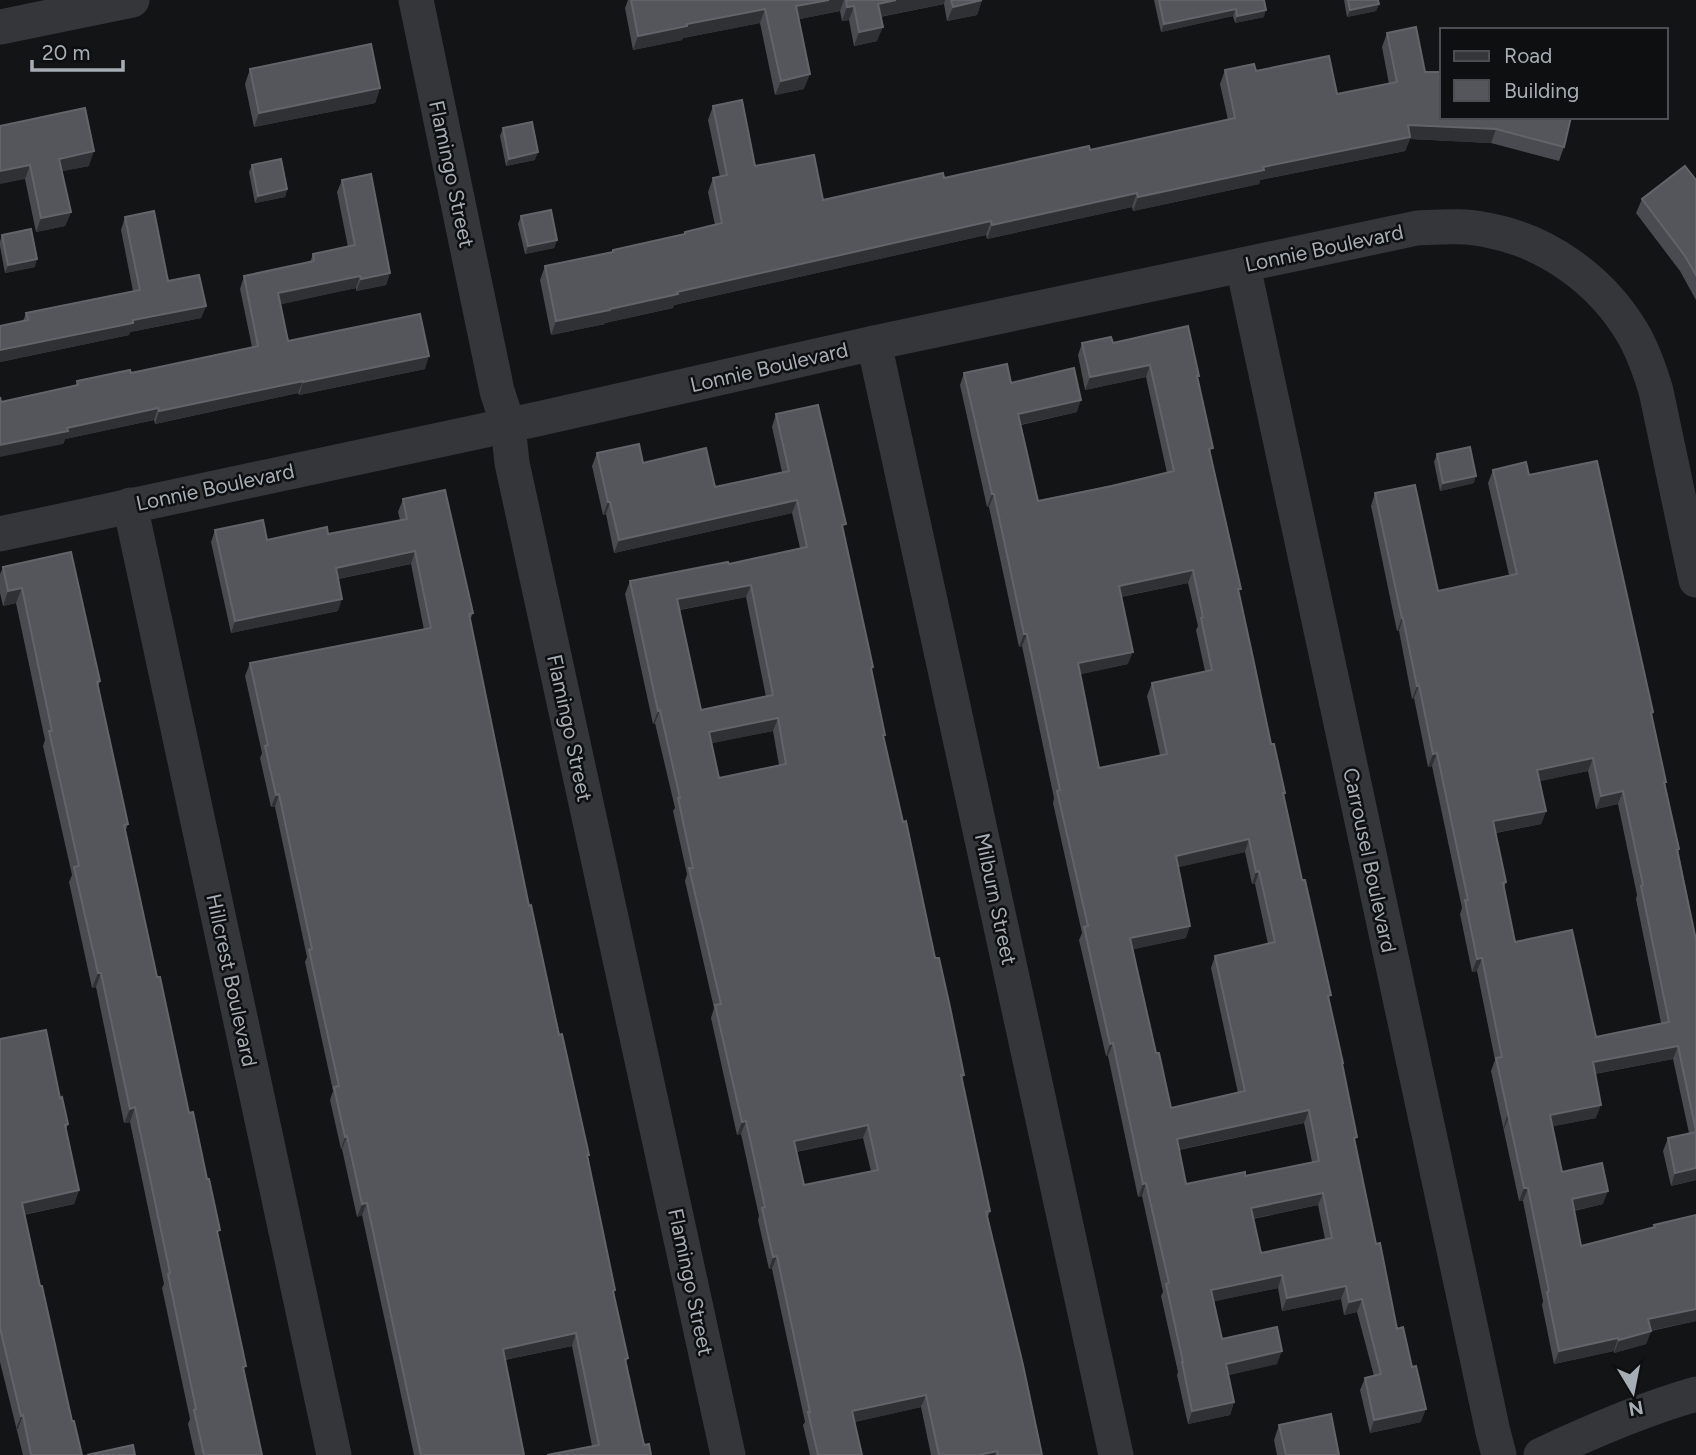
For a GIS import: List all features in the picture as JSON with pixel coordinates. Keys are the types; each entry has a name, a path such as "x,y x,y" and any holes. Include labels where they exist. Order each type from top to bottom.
{"street":[{"path":"0,27 132,0"},
{"name":"Flamingo Street","path":"416,0 497,391 508,425 512,463 728,1455"},
{"name":"Lonnie Boulevard","path":"0,534 874,343 1417,228 1453,226 1488,230 1530,242 1569,263 1602,292 1619,312 1639,345 1656,391 1696,580"},
{"name":"Carrousel Boulevard","path":"1243,266 1499,1455"},
{"name":"Milburn Street","path":"874,343 1116,1455"},
{"name":"Hillcrest Boulevard","path":"130,506 334,1455"},
{"path":"1541,1455 1667,1402 1696,1394"}],"building":[{"path":"631,0 829,0 796,6 810,74 781,81 765,9 638,36"},
{"path":"846,0 896,0 878,4 883,27 859,32 854,6 847,7"},
{"path":"951,0 982,0 953,7"},
{"path":"1159,0 1264,0 1266,10 1237,16 1236,9 1164,24"},
{"path":"1348,0 1378,0 1379,4 1350,10"},
{"path":"1416,27 1425,72 1440,72 1440,119 1571,119 1564,147 1496,129 1408,125 1410,137 1263,167 1264,170 1138,197 1137,193 992,225 991,221 556,321 545,266 613,252 722,223 713,178 727,175 713,106 742,100 755,166 814,155 823,200 943,173 944,178 1089,146 1090,150 1235,118 1225,70 1254,64 1256,71 1329,56 1337,94 1397,82 1387,33"},
{"path":"371,44 380,88 259,113 250,69"},
{"path":"85,108 94,151 59,159 71,212 41,218 30,165 0,171 0,126"},
{"path":"532,122 538,152 509,159 503,128"},
{"path":"281,159 287,189 258,196 252,165"},
{"path":"1685,166 1696,180 1696,275 1642,199"},
{"path":"371,174 390,273 361,279 360,276 278,293 288,341 420,314 429,356 159,411 158,408 0,445 0,397 1,402 78,385 77,381 130,370 131,373 258,346 244,276 314,261 313,254 355,245 342,180"},
{"path":"551,210 557,240 528,246 521,216"},
{"path":"154,211 168,281 199,275 206,306 0,350 0,326 28,320 26,313 140,290 125,217"},
{"path":"31,229 37,259 8,265 2,235"},
{"path":"1188,326 1213,448 1209,449 1241,589 1238,589 1271,744 1274,744 1302,880 1305,880 1331,995 1328,996 1376,1244 1380,1243 1397,1329 1403,1327 1412,1367 1416,1366 1426,1409 1374,1420 1365,1378 1381,1374 1362,1299 1349,1302 1346,1286 1287,1298 1282,1275 1211,1290 1222,1339 1277,1327 1282,1351 1226,1364 1234,1402 1192,1411 1166,1284 1169,1283 1146,1183 1143,1184 1113,1043 1110,1044 1084,927 1088,926 1057,791 1060,790 1027,634 1024,634 994,494 964,373 1007,364 1011,383 1074,368 1081,400 1018,414 1038,501 1174,471 1150,365 1090,377 1082,343 1111,337 1113,343","holes":["1193,570 1212,670 1152,683 1167,754 1099,768 1078,663 1133,652 1119,586","1249,839 1275,942 1215,956 1245,1091 1171,1108 1130,938 1190,926 1176,856","1309,1110 1319,1161 1245,1176 1245,1172 1186,1184 1177,1139","1323,1193 1332,1238 1261,1253 1251,1208"]},
{"path":"818,405 846,524 842,525 873,667 871,668 883,735 903,822 906,821 935,958 939,958 950,1007 964,1075 961,1075 990,1211 986,1212 1042,1455 998,1455 997,1451 979,1455 939,1455 926,1395 852,1411 862,1455 818,1455 777,1256 773,1257 746,1121 742,1122 715,1005 721,1004 689,868 693,868 680,798 630,581 807,547 797,500 619,540 597,453 639,444 643,463 706,448 715,487 789,471 776,414","holes":["751,585 773,695 701,710 677,599","778,718 786,764 719,778 709,732","868,1125 878,1170 804,1185 794,1141"]},
{"path":"1470,447 1476,476 1443,483 1437,454"},
{"path":"1597,461 1653,712 1651,713 1664,782 1696,940 1696,1131 1678,1046 1593,1062 1601,1105 1550,1115 1562,1172 1602,1163 1608,1191 1572,1199 1581,1246 1696,1215 1696,1309 1648,1319 1651,1331 1559,1351 1528,1188 1524,1188 1496,1058 1502,1057 1482,958 1477,959 1465,900 1468,900 1437,753 1433,754 1375,493 1415,485 1438,591 1517,574 1493,470 1526,462 1529,475","holes":["1593,758 1601,796 1623,791 1669,1022 1596,1037 1572,930 1515,942 1493,821 1546,811 1537,770"]},
{"path":"445,490 473,613 469,614 529,906 531,905 559,1035 562,1034 589,1155 628,1358 625,1359 644,1445 649,1444 651,1455 547,1455 599,1445 576,1333 503,1349 524,1455 421,1455 367,1203 362,1204 334,1087 339,1086 309,950 312,949 279,794 276,795 265,746 268,745 250,663 431,628 415,551 336,568 342,599 235,621 215,530 263,520 267,540 327,527 328,534 407,519 403,499"},
{"path":"71,552 100,681 97,682 128,824 124,825 157,977 160,977 189,1113 193,1112 220,1230 217,1231 262,1455 204,1455 135,1107 130,1109 101,973 98,973 74,867 79,866 49,731 52,731 22,588 8,591 3,567"},
{"path":"46,1030 68,1124 65,1125 79,1190 22,1203 82,1455 31,1455 0,1328 0,1039"},
{"path":"1696,1132 1696,1168 1675,1173 1668,1138"},
{"path":"1331,1414 1339,1455 1286,1455 1279,1425"},
{"path":"133,1445 135,1455 87,1455"}]}
